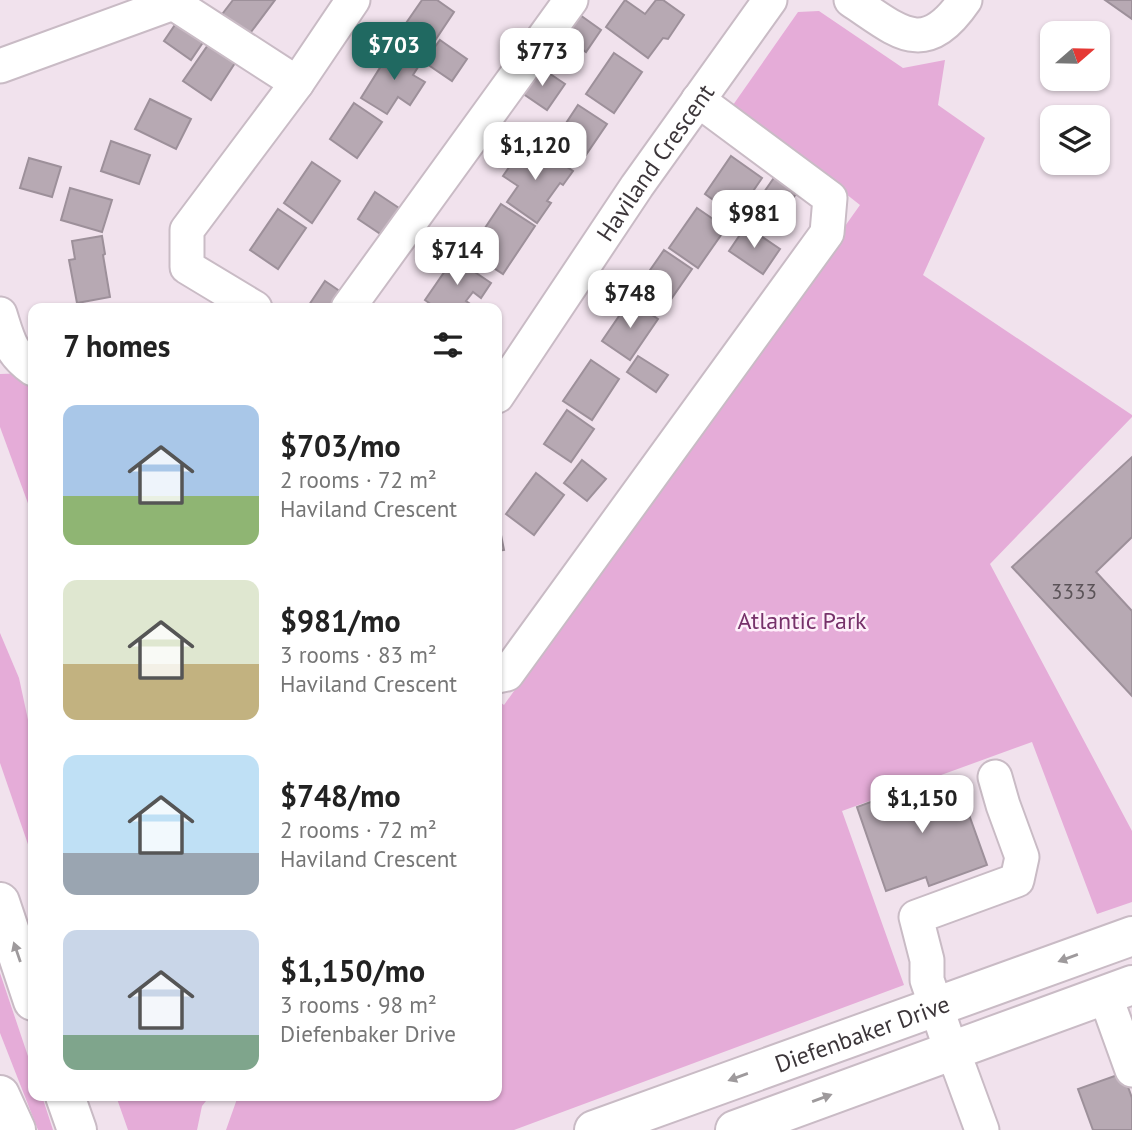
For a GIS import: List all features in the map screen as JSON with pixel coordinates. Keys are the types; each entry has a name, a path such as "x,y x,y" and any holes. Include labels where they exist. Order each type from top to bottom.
{"main road":[{"path":"0,902 28,986"},
{"name":"Diefenbaker Drive","path":"594,1130 1132,936"},
{"name":"Diefenbaker Drive","path":"735,1130 1119,990"},
{"path":"0,1095 16,1130"},
{"path":"67,1101 77,1130"}],"street":[{"path":"247,303 187,267 187,230 297,83 353,0"},
{"path":"352,303 571,0"},
{"name":"Haviland Crescent","path":"502,388 629,198 770,0"},
{"path":"851,0 895,30 925,36 955,15 965,0"},
{"path":"0,66 173,3 297,83"},
{"path":"502,675 508,674 828,233 830,198 698,100"},
{"path":"0,314 11,348 28,366"},
{"path":"982,1130 926,980 927,960 916,917 1017,880 1022,857 995,778"},
{"path":"1119,990 1132,1070"}],"green space":[{"name":"Atlantic Park","path":"819,11 903,68 945,60 938,105 985,138 923,275 1132,415 990,564 1132,831 1132,902 1097,914 1032,742 842,811 904,985 514,1130 226,1130 236,1101 502,1101 502,704 504,705 860,205 733,105 798,12"},
{"path":"28,373 28,503 0,427 0,374"},
{"path":"0,633 19,678 28,720 28,844 0,763"},
{"path":"0,973 28,1056 28,1101 44,1101 53,1130 38,1130 0,1033"},
{"path":"118,1101 206,1101 202,1106 197,1130 128,1130"}],"building":[{"path":"233,0 275,0 248,36 220,17"},
{"path":"422,0 437,0 454,12 430,48 402,29"},
{"path":"625,0 645,14 656,0 663,0 684,15 668,39 663,38 648,58 606,27"},
{"path":"1105,0 1132,0 1132,19"},
{"path":"573,10 601,30 586,52 558,32"},
{"path":"181,16 208,35 191,60 164,41"},
{"path":"440,40 467,59 452,81 424,62"},
{"path":"208,45 235,63 211,100 183,81"},
{"path":"393,47 420,64 413,75 425,82 410,105 398,97 387,114 361,98"},
{"path":"614,53 642,72 614,113 586,94"},
{"path":"537,65 565,84 547,110 519,91"},
{"path":"150,99 191,119 176,149 135,129"},
{"path":"354,103 382,122 357,158 330,139"},
{"path":"578,105 607,124 579,165 551,146"},
{"path":"111,141 150,155 139,184 101,171"},
{"path":"536,146 573,171 547,201 551,203 537,223 507,202 518,186 503,176 518,154 527,160"},
{"path":"731,156 762,178 736,216 705,194"},
{"path":"29,158 61,167 52,197 20,188"},
{"path":"312,162 340,181 312,223 284,203"},
{"path":"778,172 800,188 785,210 762,195"},
{"path":"70,188 112,200 102,232 61,220"},
{"path":"375,192 399,208 382,235 358,219"},
{"path":"501,204 535,226 503,274 469,252"},
{"path":"697,208 726,228 698,268 669,248"},
{"path":"278,209 306,228 278,269 250,250"},
{"path":"746,226 780,249 763,274 729,251"},
{"path":"102,236 110,297 77,303 69,260 75,259 72,241"},
{"path":"664,250 692,269 667,305 639,286"},
{"path":"454,258 491,283 481,298 473,292 466,301 469,303 429,303 425,300"},
{"path":"325,281 341,292 333,303 310,303"},
{"path":"630,300 658,319 630,360 602,341"},
{"path":"638,356 668,375 656,392 627,372"},
{"path":"591,360 619,379 592,420 563,401"},
{"path":"567,410 594,429 571,462 544,444"},
{"path":"1132,457 1132,537 1096,572 1132,611 1132,696 1012,567"},
{"path":"582,460 606,479 587,501 564,483"},
{"path":"536,473 564,495 534,535 506,514"},
{"path":"935,778 939,791 958,784 987,865 929,886 926,877 886,891 857,807"},
{"path":"1123,1073 1132,1098 1132,1130 1093,1130 1078,1089"}]}
